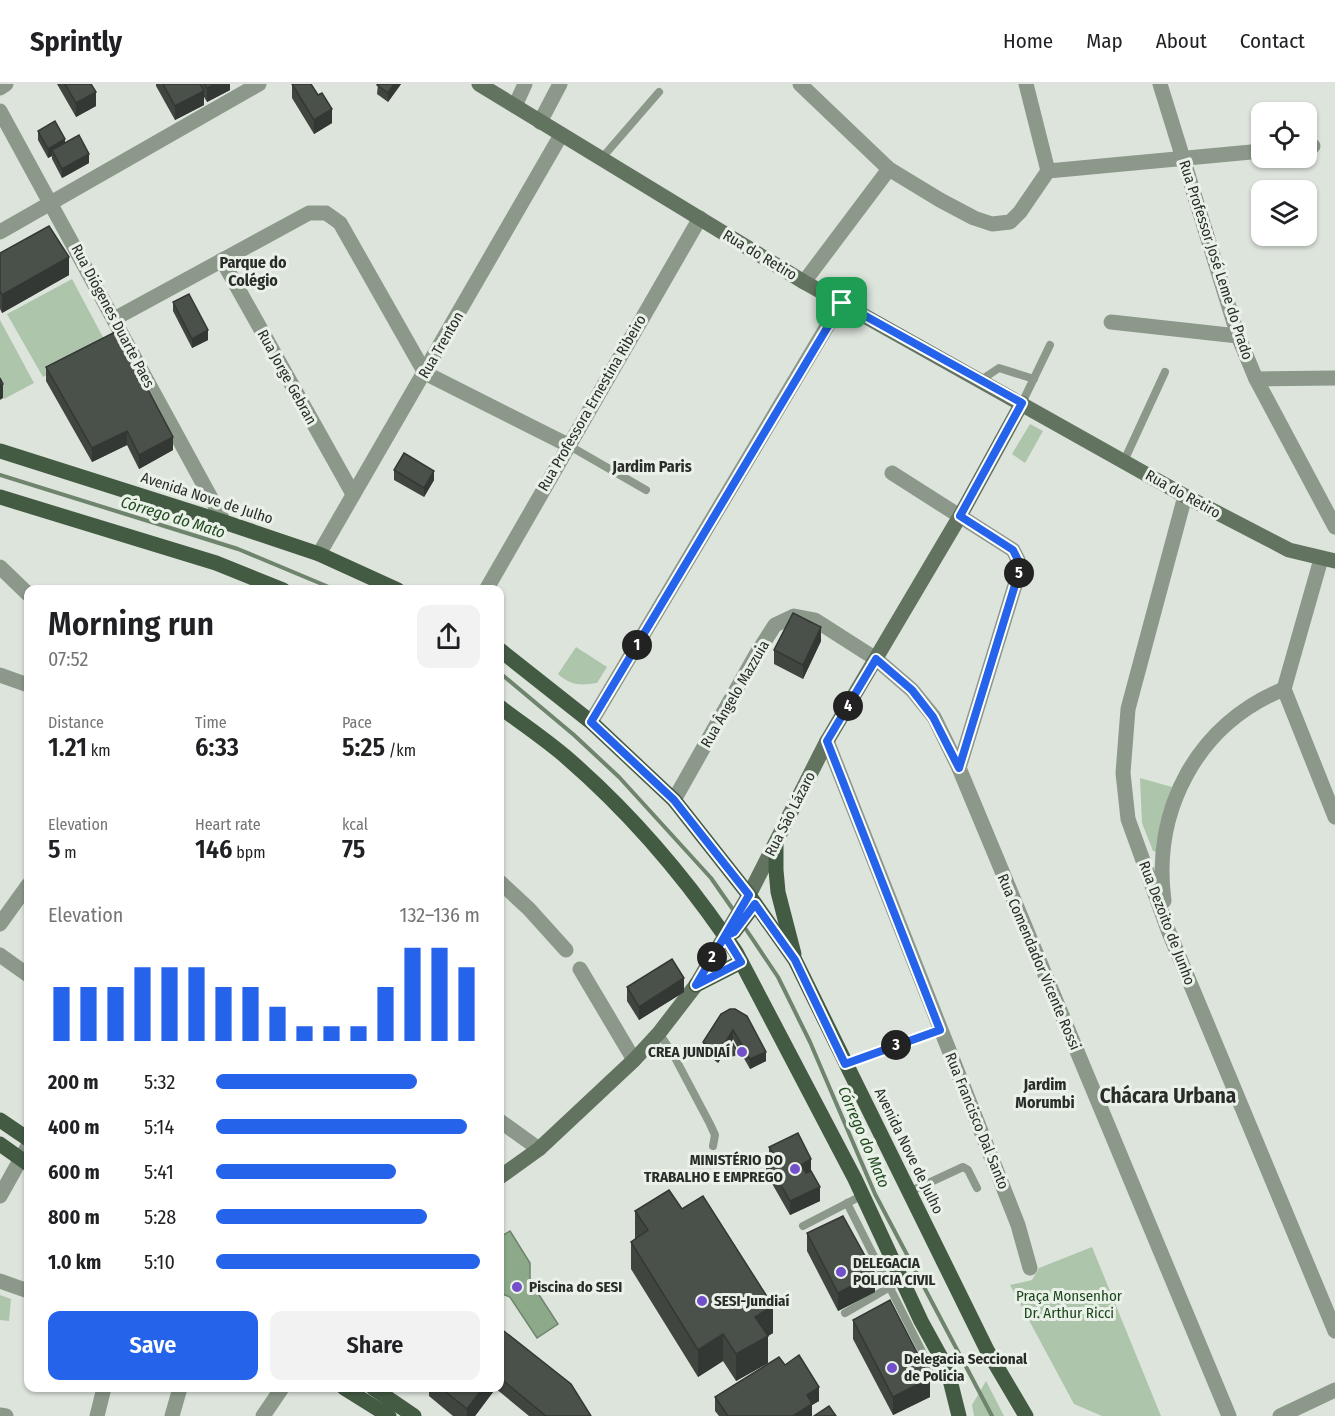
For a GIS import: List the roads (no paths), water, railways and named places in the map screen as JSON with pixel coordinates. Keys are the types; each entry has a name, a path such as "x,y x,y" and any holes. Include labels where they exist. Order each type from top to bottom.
{"main road":[{"name":"Rua do Retiro","path":"479,84 804,282 1185,496 1289,550 1328,560"},
{"name":"Rua São Lázaro","path":"749,905 776,843 827,741 960,516 1022,403"},
{"name":"Avenida Nove de Julho","path":"0,451 224,522 319,555 387,585"},
{"path":"0,497 216,563 271,585"},
{"name":"Avenida Nove de Julho","path":"504,653 591,722 674,800 749,905 795,960 987,1350 1026,1416"},
{"path":"504,710 566,757 638,827 729,932 741,962 863,1195 879,1230 895,1284 915,1325 947,1371 958,1415"},
{"path":"776,843 778,892 795,960"},
{"path":"504,1174 539,1149 634,1060 659,1033 696,985 749,905"},
{"path":"696,985 741,962"},
{"path":"0,1120 24,1136"},
{"path":"0,1144 24,1155"},
{"path":"350,1392 389,1416"},
{"path":"379,1392 414,1416"}],"street":[{"path":"0,88 6,84"},
{"path":"0,232 260,84"},
{"path":"515,106 525,84"},
{"path":"540,122 560,84"},
{"path":"800,84 889,170 974,218 992,224 1010,222 1020,212 1048,171 1026,84"},
{"name":"Rua Professor José Leme do Prado","path":"1160,84 1238,336 1256,379 1335,527"},
{"name":"Rua Diógenes Duarte Paes","path":"0,111 224,522"},
{"name":"Rua Trenton","path":"319,555 561,135"},
{"path":"1048,171 1251,152"},
{"path":"804,282 889,170"},
{"path":"114,320 309,213 326,213 340,223 425,373 567,445"},
{"name":"Rua Professora Ernestina Ribeiro","path":"489,585 567,445 700,218"},
{"name":"Rua Jorge Gebran","path":"222,260 353,494"},
{"path":"591,722 842,303"},
{"path":"1111,322 1238,336"},
{"path":"1256,379 1335,378"},
{"path":"892,473 1013,550 1018,560 1019,572 959,768"},
{"name":"Rua Dezoito de Junho","path":"1185,496 1128,709 1123,772 1128,819 1168,930 1335,1332"},
{"path":"1328,560 1284,689 1335,817"},
{"path":"0,567 24,590"},
{"name":"Rua Ângelo Mazzuia","path":"674,800 775,625 794,616 814,620 876,659"},
{"name":"Rua Comendador Vicente Rossi","path":"876,659 912,690 933,717 959,768 1229,1416"},
{"path":"0,675 24,684"},
{"path":"1168,930 1161,880 1164,844 1175,796 1204,747 1234,717 1262,698 1284,689"},
{"name":"Rua Francisco Dal Santo","path":"827,741 1018,1225 1030,1268"},
{"path":"504,886 529,909 566,950"},
{"path":"0,924 24,891"},
{"path":"0,956 24,972"},
{"path":"580,969 634,1060"},
{"path":"504,1124 539,1149"},
{"path":"0,1196 24,1159"},
{"path":"0,1281 24,1290"},
{"path":"1280,1416 1335,1390"},
{"path":"97,1416 103,1392"},
{"path":"172,1416 179,1392"},
{"path":"263,1416 279,1392"},
{"path":"0,1414 6,1416"}],"lane":[{"path":"601,159 659,92"},
{"path":"1022,403 1050,345"},
{"path":"981,380 999,368 1034,379"},
{"path":"1124,461 1166,372"},
{"path":"567,445 646,490"},
{"path":"845,1064 940,1030"},
{"path":"659,1033 673,1054 710,1124 715,1135 713,1146"},
{"path":"909,1192 963,1167 968,1170 977,1188"},
{"path":"804,1226 863,1195"},
{"path":"845,1313 895,1284 865,1241 847,1203"},
{"path":"865,1241 879,1230"}],"waterway":[{"name":"Córrego do Mato","path":"0,475 238,549 324,585"},
{"name":"Córrego do Mato","path":"504,676 574,735 619,777 711,878 734,911"},
{"name":"Córrego do Mato","path":"743,925 778,977 810,1042 875,1194 992,1416"}],"place":[{"name":"CREA JUNDIAÍ","path":"742,1052"},
{"name":"MINISTÉRIO DO TRABALHO E EMPREGO","path":"795,1169"},
{"name":"DELEGACIA POLICIA CIVIL","path":"841,1272"},
{"name":"Piscina do SESI","path":"517,1287"},
{"name":"SESI-Jundiaí","path":"702,1301"},
{"name":"Delegacia Seccional de Policia","path":"892,1368"}],"district":[{"name":"Parque do Colégio","path":"253,271"},
{"name":"Jardim Paris","path":"652,466"},
{"name":"Jardim Morumbi","path":"1045,1093"},
{"name":"Chácara Urbana","path":"1168,1096"}],"park label":[{"name":"Praça Monsenhor Dr. Arthur Ricci","path":"1069,1304"}]}
